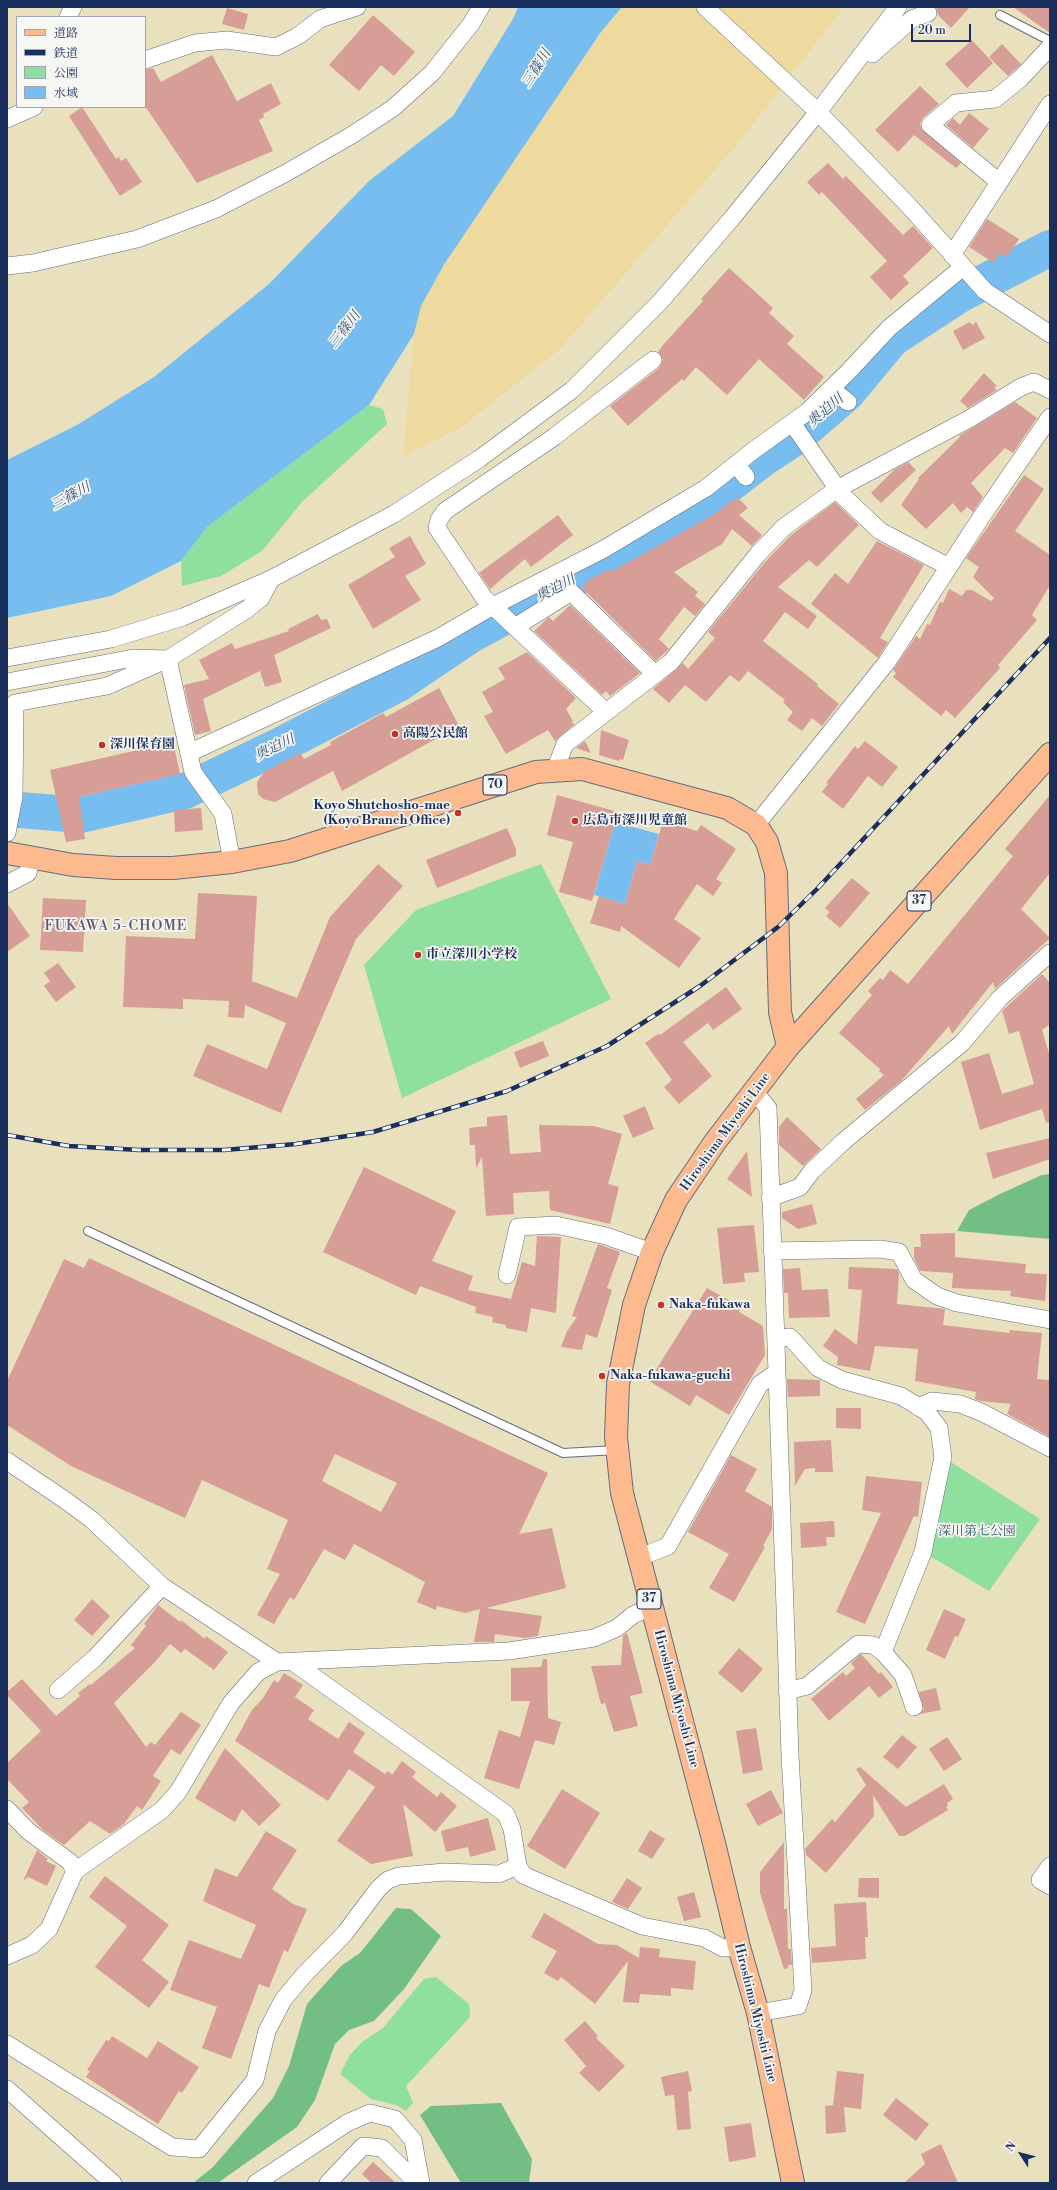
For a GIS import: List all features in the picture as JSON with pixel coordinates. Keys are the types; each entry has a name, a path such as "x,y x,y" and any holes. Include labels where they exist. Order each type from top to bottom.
{"main road":[{"name":"Hiroshima Miyoshi Line","path":"793,2183 758,2013 739,1947 714,1843 622,1493 617,1450 618,1384 634,1305 652,1252 676,1200 715,1142 755,1092 788,1047 1050,756"},
{"name":"70","path":"7,853 73,865 116,868 173,868 232,862 290,851 536,772 582,769 727,808 756,825 767,842 776,873 780,1012 788,1047"}],"street":[{"path":"68,16 73,7"},
{"path":"7,266 34,263 137,239 216,209 286,173 352,135 393,108 432,73 471,24 481,7"},
{"path":"704,7 813,108 909,206 985,291 1050,334"},
{"path":"844,78 898,7"},
{"path":"146,60 195,43 227,40 276,47 298,36 320,19 352,8"},
{"path":"7,658 111,639 184,617 271,579 394,514 479,459 572,390 660,302 733,217 813,108 844,78 912,19 928,14"},
{"path":"999,182 930,125 956,103 995,99 1020,79 1050,47"},
{"path":"504,616 604,549 706,488 807,412 957,261 999,182 1050,104"},
{"path":"7,119 32,108"},
{"path":"606,712 484,598 437,528 444,511 554,437 653,360"},
{"path":"555,770 565,744 671,662 758,554 784,527 837,489 969,419 1021,387 1034,382 1050,390"},
{"path":"831,389 848,402"},
{"path":"756,825 888,662 949,567 1050,417"},
{"path":"792,423 837,489 880,531 949,567"},
{"path":"736,464 746,477"},
{"path":"8,830 14,797 15,703 107,686 168,659 246,610 260,598 271,579"},
{"path":"189,753 438,638 571,592 655,674"},
{"path":"7,682 133,658 168,659"},
{"path":"168,659 193,772 223,814 232,862"},
{"path":"7,884 28,873 32,857"},
{"path":"770,1198 800,1187 812,1171 844,1140 962,1043 1000,998 1050,953"},
{"path":"755,1092 768,1108 787,1692 804,1990 798,2006 758,2013"},
{"path":"508,1275 518,1228 556,1225 606,1236 652,1252"},
{"path":"772,1251 880,1249 899,1252 914,1280 937,1296 958,1303 1050,1320"},
{"path":"776,1338 790,1337 818,1368 842,1380 901,1396 927,1412 939,1428 943,1457 923,1552 883,1652"},
{"path":"638,1558 668,1546 760,1384 776,1373"},
{"path":"918,1407 932,1401 960,1404 981,1412 1050,1448"},
{"path":"7,1461 92,1520 162,1586 285,1662 506,1814 512,1829 518,1866 523,1875 642,1926 704,1938 723,1948 739,1947"},
{"path":"58,1690 95,1658 162,1586"},
{"path":"7,1956 32,1945 49,1928 76,1870 162,1810 178,1792 231,1703 258,1672 285,1662 509,1651 579,1641 594,1638 617,1628 633,1615 651,1607"},
{"path":"787,1692 806,1686 858,1644 873,1646 883,1652 903,1675 914,1707"},
{"path":"7,1809 28,1831 70,1862 76,1870"},
{"path":"7,2044 172,2147 199,2149 255,2080 267,2031 283,2000 303,1976 345,1933 378,1889 388,1880 399,1876 445,1872 499,1874 518,1866"},
{"path":"1050,1866 1040,1880 1050,1886"},
{"path":"7,2089 113,2183"},
{"path":"256,2183 347,2123 370,2113 395,2119 413,2140 421,2183"},
{"path":"328,2183 363,2146 382,2148 417,2183"}],"lane":[{"path":"1000,15 1050,41"},
{"path":"88,1231 562,1452 617,1450"}],"green space":[{"path":"369,405 383,409 387,424 302,502 262,551 221,576 182,586 181,561 207,527"},
{"path":"541,864 611,999 402,1098 364,965 416,910"},
{"path":"1050,1174 1050,1239 957,1231 969,1210 1042,1175"},
{"name":"深川第七公園","path":"943,1457 1040,1519 989,1591 923,1552"},
{"path":"396,1908 411,1909 441,1936 404,1989 374,2021 349,2030 335,2044 315,2100 297,2127 219,2182 193,2183 212,2168 273,2098 289,2066 307,2004 341,1966 360,1953"},
{"path":"436,1977 469,2004 470,2017 406,2086 413,2103 406,2111 396,2105 371,2099 340,2074 350,2055 362,2042 383,2028 424,1979"},
{"path":"501,2103 532,2159 529,2183 461,2183 420,2115 431,2106"}],"sand":[{"path":"622,7 844,7 738,143 560,349 460,428 403,457 414,334 421,306 445,263 601,32"}],"water":[{"name":"三篠川","path":"518,7 622,7 601,32 445,263 421,306 414,334 369,405 207,527 181,561 111,596 7,618 7,460 77,425 154,377 269,284 369,181 453,116 513,19"},
{"path":"615,822 659,834 650,865 637,861 625,904 594,895"}],"building":[{"path":"936,7 970,7 951,28 938,15"},
{"path":"1013,7 1050,7 1050,33"},
{"path":"227,8 248,14 244,30 222,24"},
{"path":"373,15 415,52 394,76 381,65 359,91 329,65"},
{"path":"972,40 993,63 967,88 945,64"},
{"path":"1002,44 1021,64 1008,76 989,57"},
{"path":"212,55 237,101 271,83 281,104 263,114 264,117 259,120 273,151 197,183 146,107 146,70 153,68 161,82"},
{"path":"920,86 939,104 923,118 920,123 921,128 961,163 956,168 914,135 898,152 875,130"},
{"path":"83,108 116,159 119,157 121,161 126,158 142,182 120,196 69,116"},
{"path":"969,113 989,129 973,148 946,125 953,118 960,125"},
{"path":"828,163 843,179 846,176 903,235 913,226 933,248 903,276 909,283 891,300 870,277 887,261 822,192 819,195 807,182"},
{"path":"987,219 1019,239 1007,257 1000,253 994,263 969,247"},
{"path":"729,268 773,308 769,313 794,336 787,344 824,377 804,400 759,359 727,395 696,367 684,381 682,379 628,426 610,406 659,368 663,359 658,352 703,301 701,299"},
{"path":"970,322 972,325 976,322 985,338 963,350 953,331"},
{"path":"984,373 997,386 994,388 997,390 968,408 960,401"},
{"path":"1015,402 1037,418 1013,453 1005,448 971,483 983,497 973,512 967,507 961,513 953,503 926,529 901,505 919,479 918,478 960,437 959,436"},
{"path":"908,462 916,470 881,503 871,493 894,470"},
{"path":"1024,475 1044,489 1015,531 1050,555 1050,585 1032,615 1037,620 998,665 1000,668 955,718 946,710 941,716 893,677 896,673 893,670 916,636 920,639 927,624 930,625 940,602 943,603 949,589 962,596 966,590 972,590 991,601 994,598 973,577 979,567 966,558"},
{"path":"737,497 748,508 739,515 762,535 752,546 732,529 722,544 674,572 698,592 695,596 705,604 695,616 684,607 659,639 669,649 656,661 581,587 587,584 586,581 610,569 611,572 713,515"},
{"path":"835,502 859,525 817,567 809,560 778,587 817,616 808,629 785,612 763,641 818,684 817,686 839,704 822,726 812,718 802,731 787,720 793,712 783,702 785,700 748,671 739,682 730,675 706,702 685,685 669,703 653,689 683,663 688,669 715,638 708,632 766,561 791,535"},
{"path":"558,515 573,535 531,567 525,559 490,589 479,573"},
{"path":"410,536 426,564 405,576 421,600 373,629 348,585 395,557 389,548"},
{"path":"877,541 924,565 880,638 888,642 878,658 811,604 835,573 848,584"},
{"path":"570,605 640,673 610,696 606,691 602,695 534,631 549,617 553,621"},
{"path":"318,614 321,620 327,619 331,628 274,655 282,682 265,687 260,671 203,699 211,731 195,735 184,685 209,679 199,660 232,643 235,649 289,631 288,629"},
{"path":"527,652 576,698 566,709 573,721 571,722 575,724 555,741 548,730 506,754 484,716 493,712 482,692 505,679 498,668"},
{"name":"高陽公民館","path":"439,688 459,726 342,791 333,771 275,802 263,799 258,794 257,782 264,772 300,753 304,759 331,745 330,742 383,713 386,717"},
{"path":"601,730 629,740 623,760 620,759 619,761 599,755"},
{"path":"585,741 591,753 576,748"},
{"path":"865,741 898,767 882,787 868,776 843,809 822,792 828,784 826,783 855,746 858,749"},
{"path":"173,742 180,774 79,797 85,839 66,842 50,770"},
{"path":"557,795 618,812 592,901 559,892 573,842 547,835"},
{"path":"1050,795 1050,873 1021,909 1050,938 995,989 993,982 952,1034 949,1026 901,1081 865,1110 856,1099 884,1075 879,1071 880,1069 839,1033 872,995 868,991 880,978 883,980 890,970 908,984 1013,856 1005,849"},
{"path":"201,808 203,830 175,832 174,810"},
{"path":"663,821 697,831 701,825 736,849 716,879 722,883 713,896 697,884 674,919 701,938 679,968 621,926 620,932 590,923 599,896 625,904 637,861 650,865"},
{"path":"507,828 516,849 516,856 437,888 426,860"},
{"path":"378,864 403,886 356,939 281,1113 193,1076 207,1044 267,1069 286,1023 245,1005 244,1018 228,1017 229,1001 183,999 183,1009 123,1007 126,936 195,939 198,893 257,896 252,981 297,998 330,917"},
{"path":"852,878 870,893 840,928 826,916 830,912 825,908"},
{"path":"43,898 86,900 83,952 40,950"},
{"path":"7,903 30,936 7,952"},
{"path":"58,963 76,987 56,1002 44,986 50,981 44,973"},
{"path":"1042,974 1050,983 1050,1024 1042,1030 1050,1057 1050,1122 1046,1123 1042,1109 980,1130 961,1062 989,1053 1002,1094 1034,1084 1019,1031 1009,1034 1002,1011"},
{"path":"726,987 742,1009 713,1030 708,1023 683,1042 712,1076 679,1104 664,1087 672,1080 645,1043 658,1034 660,1035"},
{"path":"543,1041 549,1056 520,1068 514,1052"},
{"path":"645,1106 654,1129 633,1138 623,1116"},
{"path":"507,1115 510,1154 541,1152 539,1125 594,1126 622,1134 608,1184 619,1187 610,1224 550,1210 549,1191 513,1193 514,1214 486,1216 482,1157 476,1168 475,1145 470,1145 469,1128 487,1126 487,1117"},
{"path":"787,1117 821,1149 803,1166 779,1145 779,1127"},
{"path":"1050,1138 1050,1159 993,1179 986,1153"},
{"path":"747,1151 752,1197 727,1179"},
{"path":"364,1167 456,1211 432,1261 473,1276 468,1290 511,1299 522,1262 535,1266 537,1236 561,1237 556,1313 531,1308 527,1332 506,1328 506,1325 492,1322 493,1317 475,1313 476,1307 420,1286 416,1295 323,1252"},
{"path":"812,1204 817,1224 798,1229 782,1218 782,1212"},
{"path":"754,1225 759,1272 744,1273 745,1282 723,1284 717,1228"},
{"path":"955,1233 955,1257 1026,1264 1025,1273 1047,1274 1045,1301 1010,1296 1011,1291 952,1288 953,1273 920,1271 914,1258 914,1247 921,1247 920,1234"},
{"path":"598,1244 620,1252 607,1288 612,1290 597,1338 586,1334 582,1350 561,1347 567,1331 577,1317 572,1316"},
{"path":"89,1258 548,1473 519,1534 552,1528 566,1588 486,1608 542,1616 538,1636 525,1638 495,1634 494,1642 474,1642 480,1609 465,1613 437,1606 436,1610 417,1602 425,1582 354,1544 345,1560 324,1549 294,1600 290,1597 274,1624 257,1615 280,1574 267,1569 288,1520 202,1480 185,1518 71,1466 7,1425 7,1381 64,1259 84,1268","holes":["335,1454 397,1483 381,1512 322,1481"]},
{"path":"849,1267 897,1269 899,1273 897,1304 945,1309 943,1325 1009,1333 1010,1330 1042,1333 1037,1379 1050,1380 1050,1437 1007,1414 1011,1404 980,1401 975,1399 976,1392 915,1381 918,1349 875,1346 870,1371 837,1365 838,1357 823,1346 835,1329 857,1345 862,1290 848,1289"},
{"path":"800,1268 802,1290 828,1289 830,1317 789,1318 788,1293 784,1293 783,1269"},
{"path":"707,1288 741,1307 739,1312 763,1326 765,1355 729,1415 696,1395 690,1406 649,1381"},
{"path":"787,1379 820,1380 820,1396 788,1397"},
{"path":"836,1408 861,1408 861,1429 836,1428"},
{"path":"831,1440 833,1472 815,1472 815,1468 805,1469 795,1486 794,1442"},
{"path":"731,1455 757,1469 745,1491 772,1507 772,1529 763,1546 765,1547 734,1602 709,1588 729,1554 688,1532"},
{"path":"866,1476 922,1482 918,1517 914,1516 865,1624 836,1612 881,1513 862,1510"},
{"path":"834,1521 835,1537 826,1537 827,1546 801,1548 800,1523"},
{"path":"92,1599 110,1616 92,1636 74,1620"},
{"path":"158,1605 180,1622 181,1620 205,1639 206,1636 228,1652 214,1670 185,1649 181,1653 170,1644 154,1663 114,1703 146,1747 151,1742 155,1745 181,1712 201,1725 180,1755 171,1749 153,1776 161,1781 142,1810 137,1806 124,1824 110,1834 90,1821 64,1845 43,1830 22,1808 29,1802 7,1779 7,1763 41,1731 7,1695 7,1692 22,1679 56,1716 80,1696 78,1693 90,1684 91,1685 135,1648 131,1645 146,1626 144,1624"},
{"path":"944,1609 966,1619 958,1637 955,1636 945,1659 926,1650"},
{"path":"627,1633 643,1693 630,1696 638,1726 614,1732 605,1703 601,1704 591,1666 621,1665 623,1636"},
{"path":"739,1648 763,1669 742,1693 718,1673"},
{"path":"861,1654 879,1674 881,1672 893,1687 879,1698 869,1686 829,1721 811,1699 843,1672 846,1676 855,1668 851,1663"},
{"path":"543,1659 547,1659 548,1718 561,1722 554,1745 535,1740 519,1789 484,1778 499,1730 520,1737 530,1701 511,1701 511,1668 541,1667"},
{"path":"284,1673 303,1685 295,1697 314,1710 308,1719 338,1739 349,1722 365,1733 353,1752 385,1774 388,1771 392,1775 402,1761 416,1772 412,1777 437,1797 441,1792 457,1806 435,1832 403,1804 413,1856 371,1864 337,1841 375,1787 349,1769 328,1801 235,1741 252,1710 263,1698 274,1680 278,1683"},
{"path":"936,1688 941,1710 920,1714 924,1709 919,1692"},
{"path":"756,1728 763,1770 743,1774 736,1731"},
{"path":"902,1735 917,1747 898,1769 883,1757"},
{"path":"947,1737 962,1759 944,1771 929,1749"},
{"path":"225,1748 281,1805 259,1826 242,1809 235,1822 195,1798"},
{"path":"860,1767 906,1807 944,1784 953,1799 947,1803 948,1805 946,1807 948,1810 905,1836 899,1836 873,1795 874,1816 826,1873 806,1855 805,1849 832,1819 835,1822 866,1785 856,1769"},
{"path":"562,1789 600,1813 565,1869 527,1846"},
{"path":"771,1790 783,1813 758,1826 746,1804"},
{"path":"488,1818 496,1850 470,1857 468,1847 446,1852 441,1831"},
{"path":"650,1830 665,1839 652,1859 638,1851"},
{"path":"266,1831 297,1850 272,1889 293,1904 307,1909 288,1952 284,1950 269,1988 259,1984 231,2059 202,2048 217,2007 170,1990 189,1940 241,1959 256,1925 203,1901 215,1868 237,1877"},
{"path":"784,1842 784,1909 787,1909 788,1949 791,1949 792,1965 788,1965 788,1968 784,1969 760,1893 760,1872"},
{"path":"37,1850 48,1859 46,1861 56,1866 47,1886 28,1877 23,1881"},
{"path":"105,1876 169,1925 142,1960 169,1982 149,2008 95,1967 127,1926 89,1897"},
{"path":"627,1878 642,1888 628,1909 612,1902"},
{"path":"859,1878 879,1878 879,1898 858,1897"},
{"path":"694,1892 701,1917 684,1921 677,1897"},
{"path":"866,1902 868,1937 865,1937 866,1959 812,1963 811,1948 836,1946 834,1904"},
{"path":"544,1913 598,1944 617,1945 639,1958 640,1947 660,1949 659,1957 696,1961 693,1990 671,1988 671,1996 640,1994 639,2003 623,2002 628,1961 595,2004 561,1977 558,1981 544,1973 557,1951 531,1937"},
{"path":"585,2021 598,2036 596,2038 625,2066 599,2092 579,2073 586,2066 564,2040"},
{"path":"112,2036 147,2058 158,2041 199,2067 182,2093 179,2091 158,2124 86,2077 90,2071 87,2070 106,2040 109,2041"},
{"path":"688,2071 692,2091 688,2092 691,2129 677,2130 674,2095 665,2096 661,2077"},
{"path":"837,2071 864,2074 861,2109 844,2107 846,2132 826,2134 825,2106 833,2105"},
{"path":"896,2098 929,2124 916,2141 883,2115"},
{"path":"751,2123 756,2157 729,2162 724,2127"},
{"path":"941,2144 958,2183 904,2183 925,2164 921,2154"},
{"path":"373,2162 396,2183 371,2183 362,2174"}],"waterway":[{"name":"奥迫川","path":"7,809 81,815 185,791 279,746 398,684 469,636 607,561 700,507 764,458 796,437 847,393 892,339 961,294 1050,248"}],"railway":[{"path":"7,1135 69,1146 139,1150 224,1150 296,1144 373,1132 507,1091 607,1046 700,986 778,927 817,889 1050,638"}],"place":[{"name":"高陽公民館","path":"395,734"},
{"name":"深川保育園","path":"102,745"},
{"name":"Koyo Shutchosho-mae (Koyo Branch Office)","path":"458,813"},
{"name":"広島市深川児童館","path":"575,821"},
{"name":"市立深川小学校","path":"418,955"},
{"name":"Naka-fukawa","path":"661,1305"},
{"name":"Naka-fukawa-guchi","path":"602,1376"}],"district":[{"name":"FUKAWA 5-CHOME","path":"116,927"}]}
